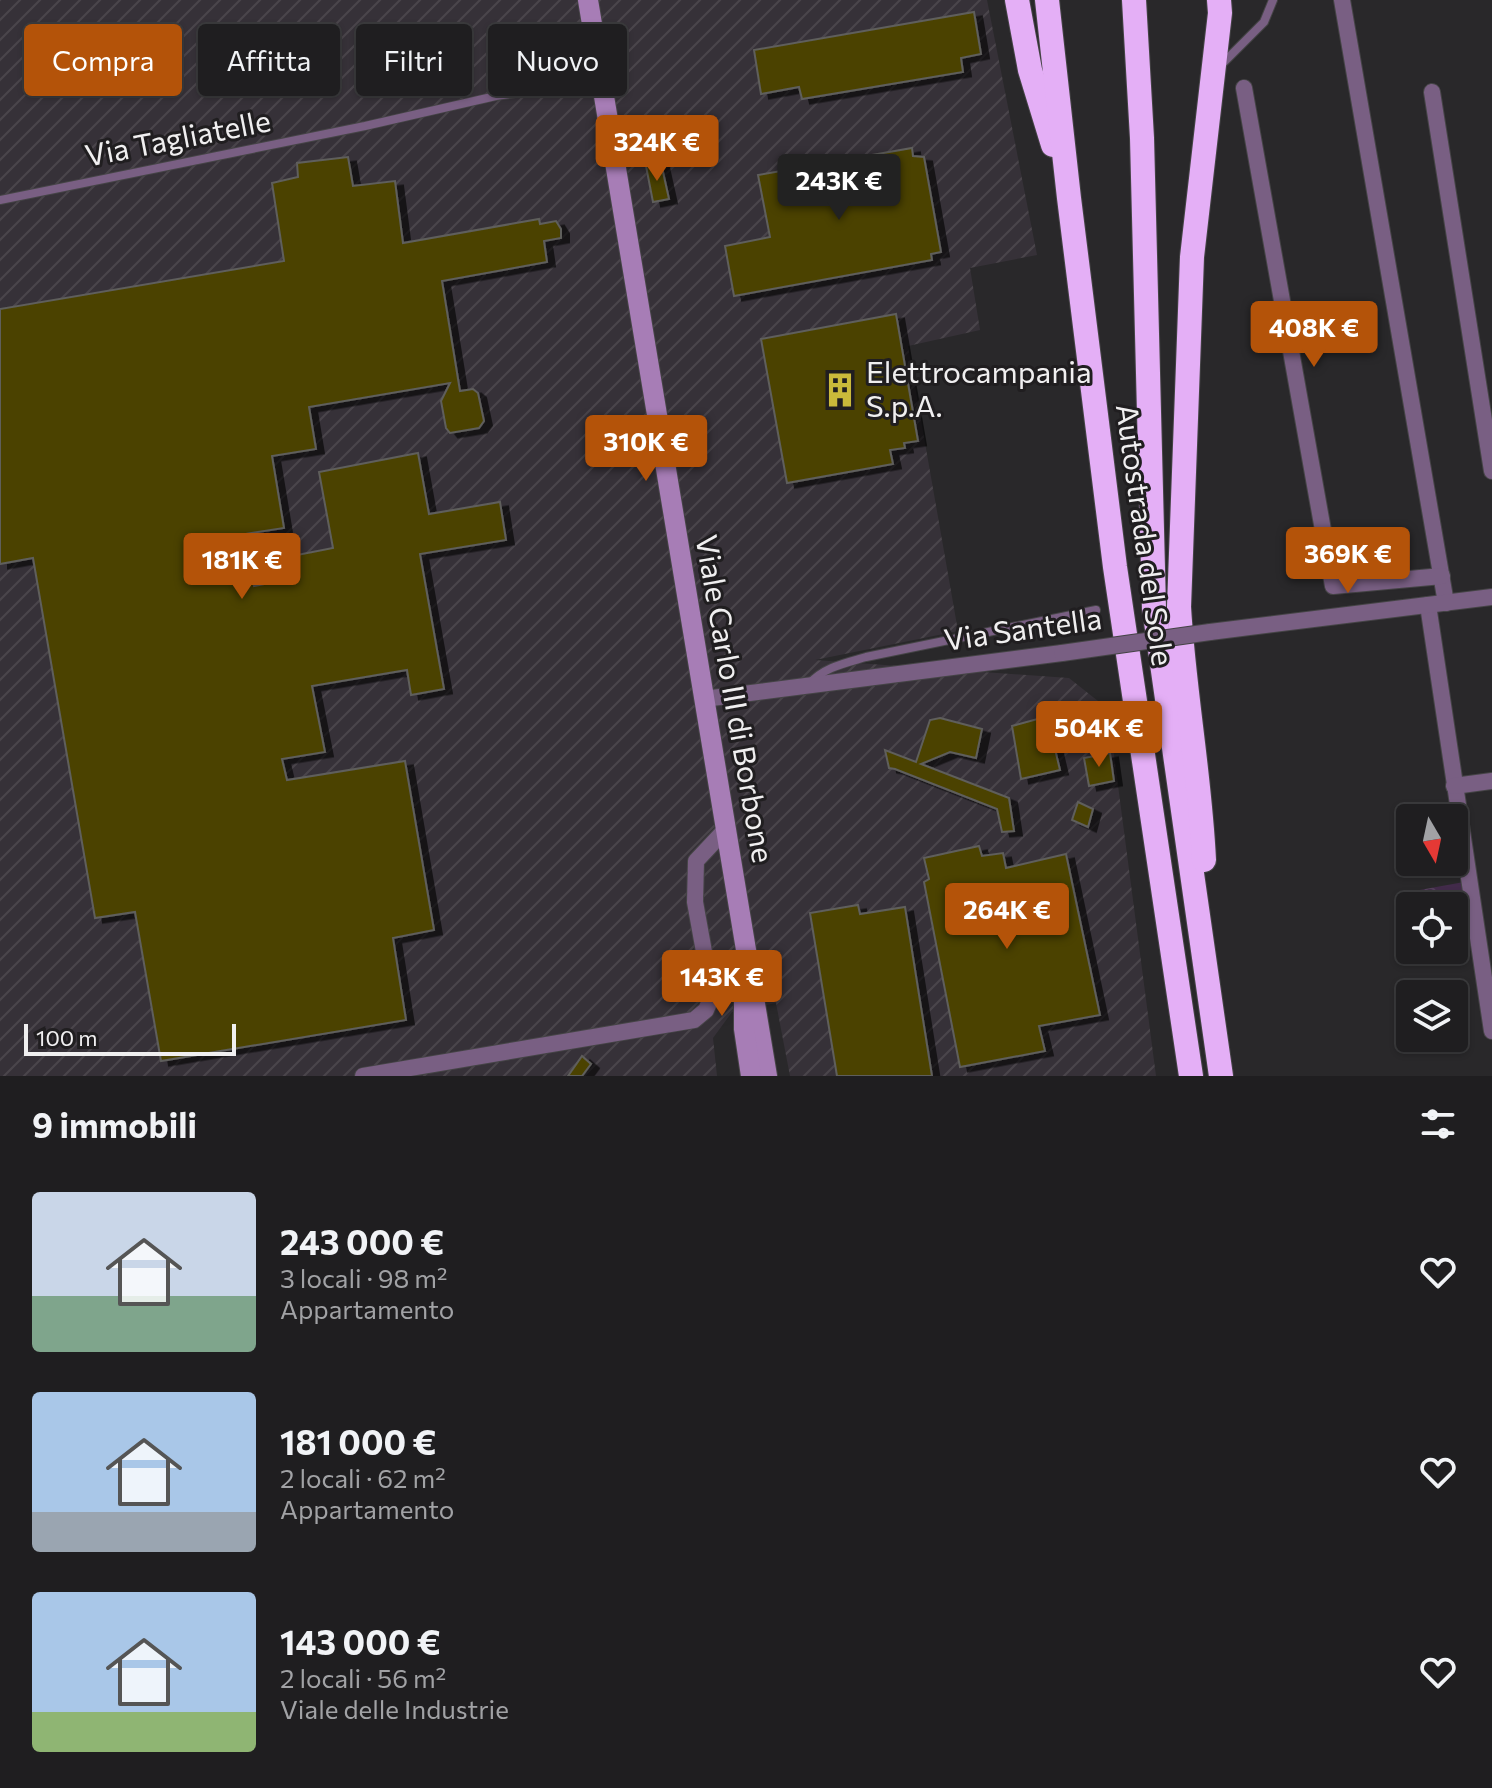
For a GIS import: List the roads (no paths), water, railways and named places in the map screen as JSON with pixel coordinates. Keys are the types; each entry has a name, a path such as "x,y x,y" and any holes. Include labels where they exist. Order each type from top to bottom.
{"highway":[{"name":"Autostrada del Sole","path":"1047,0 1115,567 1191,1076"},
{"name":"Autostrada del Sole","path":"1134,0 1142,138 1154,608 1221,1076"},
{"path":"1203,950 1205,877 1202,818 1179,607 1192,257 1219,0"},
{"path":"1013,7 1069,198"}],"main road":[{"name":"Viale Carlo III di Borbone","path":"588,0 592,24"},
{"name":"Viale Carlo III di Borbone","path":"604,96 767,1076"},
{"path":"748,960 743,1009 751,1076"}],"street":[{"path":"1342,0 1446,603"},
{"path":"1244,88 1333,586 1442,576"},
{"path":"1432,92 1492,471"},
{"name":"Via Santella","path":"704,699 1492,597"},
{"path":"1428,605 1492,1031"},
{"path":"1454,786 1492,781"},
{"path":"363,1076 694,1020 706,1010 712,996 695,902 696,861 726,829"}],"lane":[{"path":"1213,72 1264,22 1273,0"},
{"name":"Via Tagliatelle","path":"0,200 365,126 496,96"},
{"path":"807,686 817,675 831,668 866,657 1096,610"}],"place":[{"name":"Elettrocampania S.p.A.","path":"840,390"}]}
